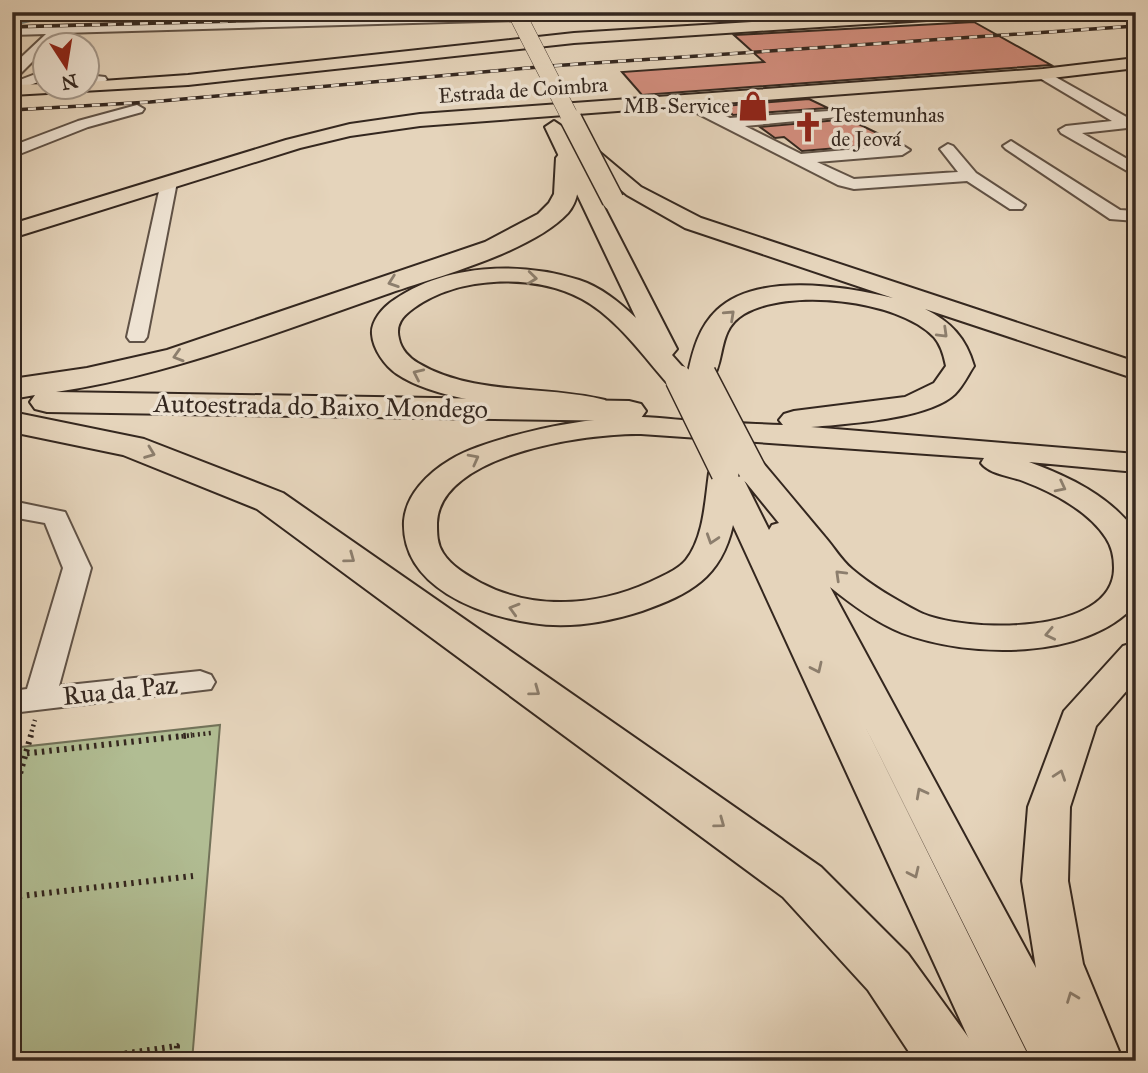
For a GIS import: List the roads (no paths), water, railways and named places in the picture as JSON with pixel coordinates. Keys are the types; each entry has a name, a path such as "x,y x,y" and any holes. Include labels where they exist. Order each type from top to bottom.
{"highway":[{"path":"12,389 87,378 176,357 494,248 547,219 559,207 580,156"},
{"name":"Autoestrada do Baixo Mondego","path":"12,402 627,418"},
{"name":"Autoestrada do Baixo Mondego","path":"12,415 627,418"},
{"path":"12,422 132,446 270,500 802,882 888,972 950,1061"}],"main road":[{"path":"496,12 520,62"},
{"path":"516,12 580,156 739,472 1059,1061"},
{"path":"102,82 188,80 633,32 940,12"},
{"path":"633,32 988,12"},
{"name":"Estrada de Coimbra","path":"12,231 293,144 351,130 419,120 1043,74 1136,63"},
{"path":"537,95 580,156 659,206 693,223 1136,371"},
{"path":"690,377 592,294 565,283 533,277 502,276 447,284 421,292 387,319 384,333 388,350 407,368 440,384 627,418 1136,463"},
{"path":"690,377 708,339 733,309 761,299 796,293 836,293 909,310 937,326 954,344 960,366 943,389 921,401 892,408 794,420"},
{"path":"739,472 713,542 696,571 625,606 571,614 524,612 478,598 449,580 431,562 420,540 419,515 429,494 448,475 475,456 516,442 627,418 794,420 1136,448"},
{"path":"739,472 841,578 910,623 988,639 1046,636 1090,623 1118,602 1131,578 1132,557 1118,530 1095,508 1060,485 1002,464 877,440"},
{"path":"739,472 938,925 1005,1061"},
{"path":"1097,1061 1059,964 1045,881 1049,807 1078,721 1136,655"}],"street":[{"path":"16,31 700,12"},
{"path":"86,32 89,29"},
{"path":"15,84 32,63"},
{"path":"1043,74 1131,123"},
{"path":"15,84 32,79"},
{"path":"684,100 797,159 854,184 970,176"},
{"path":"12,152 71,128 137,109"},
{"path":"727,123 838,113"},
{"path":"1131,123 1066,130 1136,170"},
{"path":"1010,146 1116,215 1136,216"},
{"path":"948,149 970,176 1016,205"},
{"path":"797,159 902,150"},
{"path":"138,337 169,182"},
{"name":"Rua da Paz","path":"12,509 56,517 77,568 26,701 200,682"}],"water":[{"path":"12,12 166,12 45,18 12,25"}],"railway":[{"path":"12,27 574,12"},
{"path":"12,110 150,102 550,66 1136,26"}],"place":[{"name":"MB-Service","path":"753,106"},
{"name":"Testemunhas de Jeová","path":"808,127"}]}
